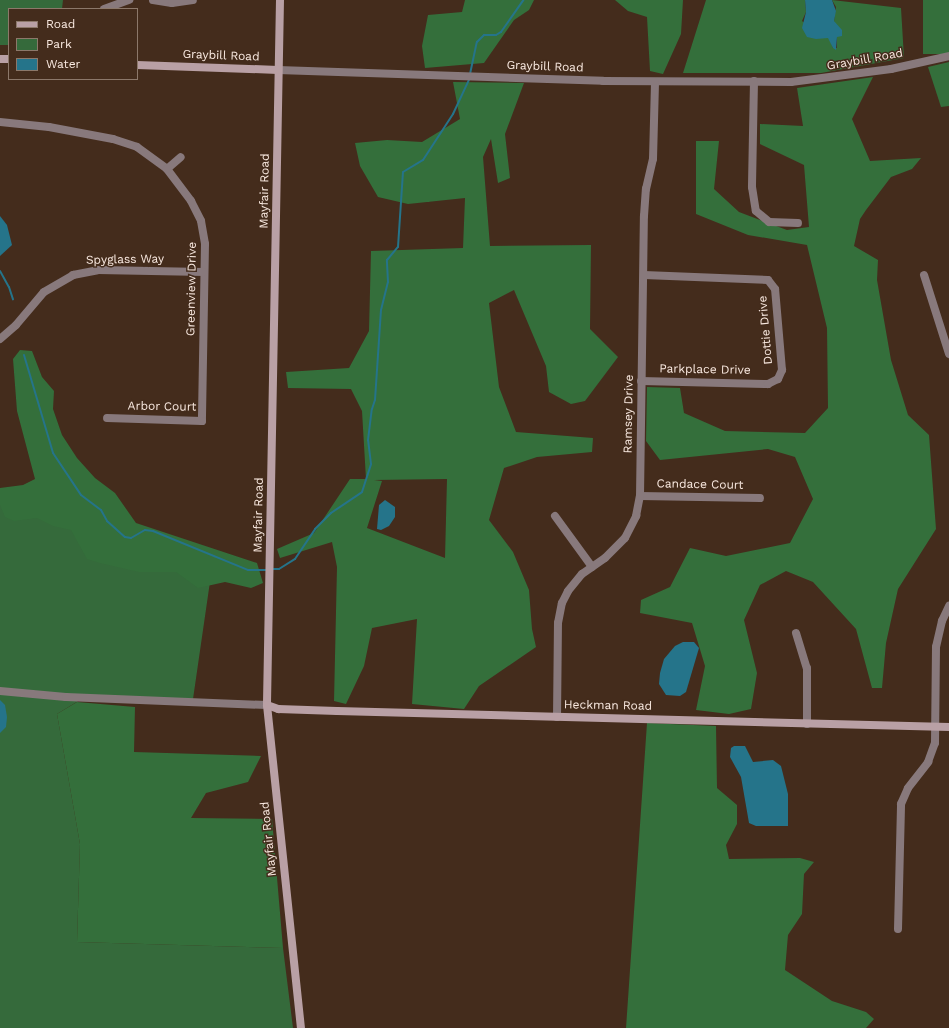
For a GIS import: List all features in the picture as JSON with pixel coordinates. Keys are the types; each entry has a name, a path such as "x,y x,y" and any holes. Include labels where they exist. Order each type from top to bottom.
{"street":[{"path":"107,8 129,0"},
{"path":"152,0 172,2 193,0"},
{"name":"Mayfair Road","path":"280,0 267,705 301,1028"},
{"name":"Graybill Road","path":"138,65 655,82 791,82 831,79 891,69 949,56"},
{"path":"754,81 752,187 756,212 769,222 798,222"},
{"name":"Ramsey Drive","path":"557,717 559,614 573,583 625,538 636,516 640,496 641,381 646,189 653,159 655,82"},
{"name":"Greenview Drive","path":"0,122 49,127 126,142 149,154 167,169 191,201 201,221 205,244 203,382"},
{"path":"167,169 181,157"},
{"name":"Spyglass Way","path":"0,339 16,325 44,292 73,275 98,270 204,272"},
{"name":"Dottie Drive","path":"644,275 758,278 768,280 774,286 782,370 778,379 768,384"},
{"path":"924,275 949,354"},
{"name":"Parkplace Drive","path":"641,381 768,384"},
{"name":"Arbor Court","path":"107,418 202,421 203,382"},
{"name":"Candace Court","path":"640,496 760,498"},
{"path":"555,516 592,567"},
{"path":"898,929 901,804 908,788 928,762 935,743 936,647 942,621 949,606"},
{"path":"796,633 807,668 807,724"},
{"path":"0,691 66,697 267,705"},
{"name":"Heckman Road","path":"267,705 278,709 337,711 949,727"}],"green space":[{"path":"0,0 63,0 62,8 8,8 8,45 0,45"},
{"path":"465,0 534,0 529,10 514,20 484,63 425,68 422,46 428,15 462,12"},
{"path":"615,0 683,0 681,34 663,74 650,71 647,17 628,11"},
{"path":"706,0 805,0 806,12 802,21 823,37 829,38 833,48 837,48 837,37 834,21 836,7 832,0 901,8 904,58 821,73 683,73"},
{"path":"923,0 949,0 949,54 923,54"},
{"path":"949,62 949,106 941,107 928,67"},
{"path":"873,77 852,119 870,161 921,158 912,169 891,177 860,219 854,246 878,260 877,280 891,360 908,415 929,435 936,529 898,589 886,643 882,688 872,688 856,629 813,582 786,571 760,585 744,620 757,673 751,709 729,714 696,710 705,666 692,623 640,613 641,600 670,587 690,548 726,556 790,543 813,499 795,457 768,449 660,460 646,441 647,387 680,388 684,413 725,431 805,433 828,408 827,328 807,245 748,235 696,214 696,141 719,141 714,189 739,212 787,230 809,227 804,165 760,144 760,124 803,126 797,88"},
{"path":"453,82 524,83 505,134 510,178 498,183 491,139 483,157 490,246 591,245 590,329 618,357 585,401 571,404 549,392 546,366 514,290 489,303 499,387 516,432 593,438 592,452 537,457 504,468 489,520 513,552 529,590 532,629 536,647 479,686 464,709 412,704 417,619 372,628 364,666 346,704 334,701 337,567 332,542 280,558 277,549 314,533 350,479 366,479 362,411 351,389 288,388 286,372 349,368 369,331 371,251 463,248 465,198 408,204 378,197 360,166 355,143 387,140 422,142 460,119","holes":["447,479 445,558 367,528 382,481 374,480"]},
{"path":"20,350 32,351 42,377 54,391 53,409 62,435 77,458 95,478 115,493 136,523 257,563 263,583 251,588 225,582 198,588 176,572 139,572 100,563 87,559 71,530 53,526 37,518 14,521 5,517 0,505 0,488 23,485 35,479 17,411 13,359"},
{"path":"0,496 213,561 193,699 88,695 57,714 80,844 77,942 283,948 293,1028 0,1028"},
{"path":"77,702 135,707 134,752 261,756 248,782 206,793 191,818 272,819 283,948 77,942 80,844 57,714"},
{"path":"647,723 716,726 717,788 737,805 737,824 726,845 729,859 800,858 814,862 804,874 802,914 788,935 785,970 832,1001 866,1012 874,1019 866,1028 626,1028"}],"water":[{"path":"805,0 832,0 836,11 834,21 842,30 842,36 837,37 836,50 833,48 828,38 816,39 807,37 802,28 806,12"},
{"path":"0,216 7,225 12,245 0,256"},
{"path":"385,500 395,507 395,517 389,526 381,530 377,529 379,505"},
{"path":"683,642 694,642 699,648 686,692 680,696 666,695 659,684 664,659 675,646"},
{"path":"0,700 5,705 7,717 6,727 0,733"},
{"path":"734,746 745,746 753,762 773,760 781,766 788,794 788,826 756,826 749,823 741,777 730,757 731,748"}],"waterway":[{"path":"470,74 477,42 484,35 496,35 501,32 523,0"},
{"path":"271,569 279,569 295,559 315,529 331,513 362,492 371,464 368,440 372,409 375,400 381,310 388,282 387,260 398,247 403,172 423,160 453,114 469,79"},
{"path":"0,271 9,287 13,299"},
{"path":"24,355 53,453 81,495 101,510 107,521 125,537 131,538 145,530 153,531 248,570 267,570"}]}
